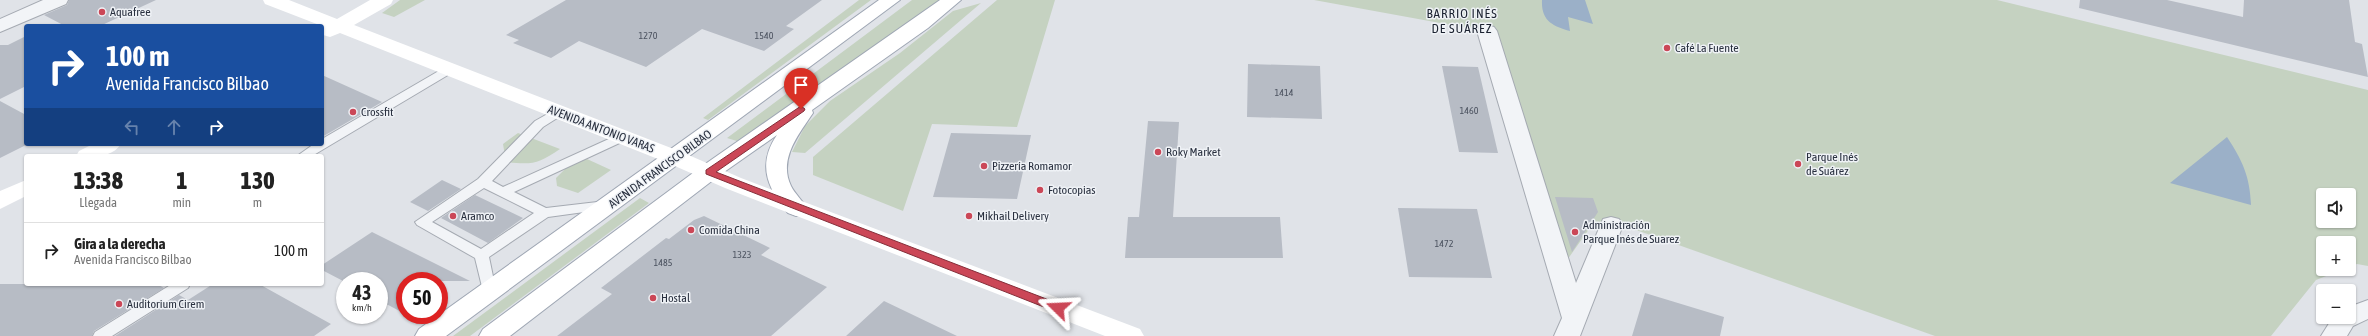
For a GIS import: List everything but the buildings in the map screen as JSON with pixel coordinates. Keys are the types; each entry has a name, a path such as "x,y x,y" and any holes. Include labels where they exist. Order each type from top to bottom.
{"main road":[{"name":"AVENIDA ANTONIO VARAS","path":"272,0 318,24"},
{"path":"330,30 384,0"},
{"name":"AVENIDA FRANCISCO BILBAO","path":"428,336 676,158 891,0"},
{"path":"492,336 709,172 813,101 952,0"},
{"name":"AVENIDA ANTONIO VARAS","path":"330,30 449,69 676,158 796,208 1131,336"},
{"path":"796,208 786,198 778,184 776,163 788,133 813,101"},
{"path":"91,154 106,146"},
{"path":"0,201 24,188"}],"street":[{"path":"0,26 59,0"},
{"path":"1487,31 1570,327"},
{"path":"1570,327 1611,225"},
{"path":"2334,336 2344,320 2368,309"}],"lane":[{"path":"324,143 449,69"},
{"path":"482,255 422,222 483,182 539,124 558,112"},
{"path":"503,192 622,137"},
{"path":"306,154 320,146"},
{"path":"483,182 544,212"},
{"path":"482,255 544,212 610,205"},
{"path":"482,255 489,291"},
{"path":"100,336 181,286"}],"green space":[{"path":"400,0 425,0 394,17 382,13"},
{"path":"859,0 871,0 708,120 703,118"},
{"path":"912,0 940,0 740,142 727,138"},
{"path":"997,0 1055,0 1017,127 932,124 903,211 813,175 813,157"},
{"name":"Parque Inés de Suárez","path":"1314,0 1997,0 2368,90 2368,266 2356,264 2356,236 2316,236 2316,276 2326,276 2316,280 2271,336 1935,336 1639,231 1594,222 1565,263 1495,33"},
{"path":"981,3 805,153 792,152 805,126 830,101 900,53 953,11"},
{"path":"518,133 560,149 546,158 534,162 506,162 503,144"},
{"path":"587,159 611,170 578,193 557,186 556,178 567,167"},
{"path":"640,198 649,203 470,336 453,336"}],"water":[{"path":"1542,0 1585,0 1593,24 1568,17 1570,31 1553,25 1546,18 1542,7"},
{"path":"2227,137 2241,161 2247,177 2251,205 2170,183"}],"place":[{"name":"Aquafree","path":"102,12"},
{"name":"Café La Fuente","path":"1667,48"},
{"name":"Crossfit","path":"353,112"},
{"name":"Roky Market","path":"1158,152"},
{"name":"Parque Inés de Suárez","path":"1798,164"},
{"name":"Pizzería Romamor","path":"984,166"},
{"name":"Fotocopias","path":"1040,190"},
{"name":"Aramco","path":"453,216"},
{"name":"Mikhail Delivery","path":"969,216"},
{"name":"Comida China","path":"691,230"},
{"name":"Administración Parque Inés de Suarez","path":"1575,232"},
{"name":"Hostal","path":"653,298"},
{"name":"Auditorium Cirem","path":"119,304"}],"district":[{"name":"BARRIO INÉS DE SUÁREZ","path":"1462,20"}],"route":[{"path":"801,109 709,172 733,183 1058,308"}]}
